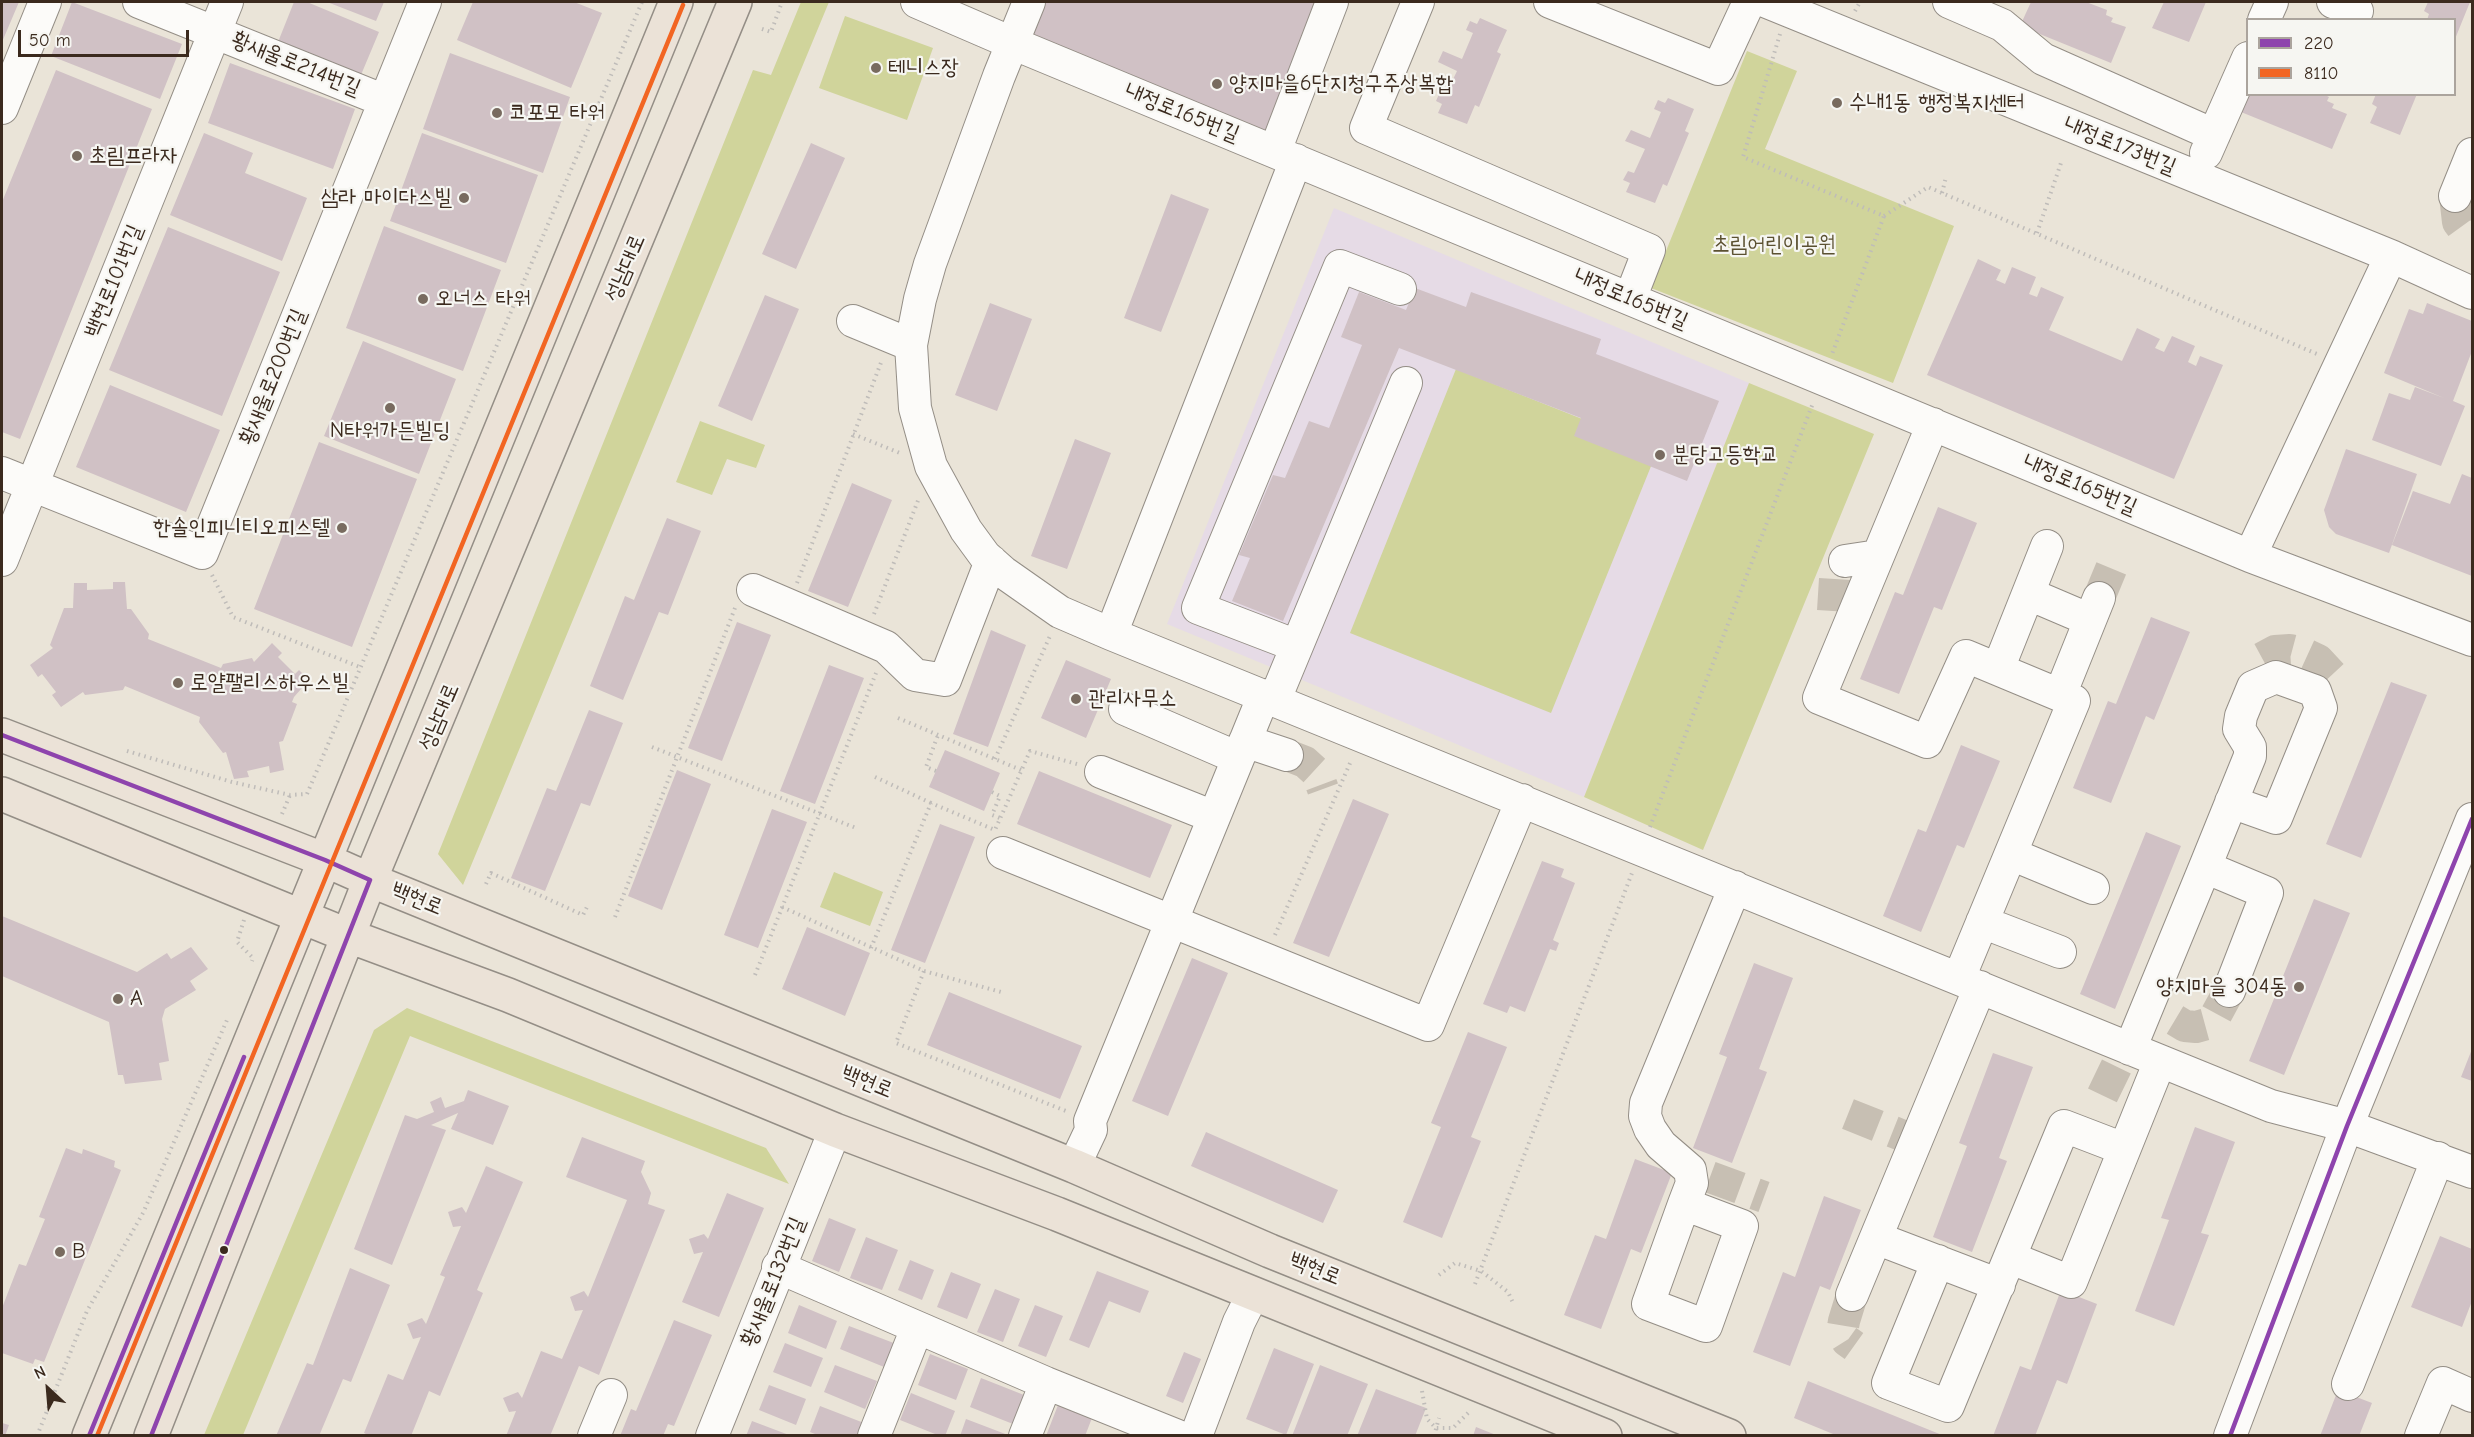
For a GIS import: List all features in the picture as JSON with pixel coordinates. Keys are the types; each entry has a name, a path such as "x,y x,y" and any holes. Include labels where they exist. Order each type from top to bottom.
{"main road":[{"path":"89,1436 676,2"},
{"name":"성남대로","path":"151,1436 370,880 735,2"},
{"name":"백현로","path":"2,735 325,860 1074,1166 1270,1251 1729,1436"},
{"name":"백현로","path":"2,794 349,936 508,995 835,1130 1046,1210 1605,1436"}],"street":[{"path":"2,108 45,2"},
{"name":"황새울로214번길","path":"139,2 386,101"},
{"name":"백현로101번길","path":"2,560 227,2"},
{"name":"황새울로200번길","path":"202,553 425,2"},
{"name":"내정로165번길","path":"917,2 2250,556 2472,640"},
{"path":"1029,2 930,264 918,307 901,341 915,408 931,466 966,530 991,561 1060,612 1111,634 2271,1106 2347,1126 2472,1172"},
{"path":"1111,634 1286,155 1332,2"},
{"path":"1418,2 1366,128 1649,250 1630,298"},
{"path":"1550,2 1718,69 1749,2"},
{"path":"1949,2 2002,25 2043,60 2214,135"},
{"path":"2265,18 2272,2"},
{"name":"내정로173번길","path":"1777,6 2391,256 2472,293"},
{"path":"2196,177 2246,60"},
{"path":"2455,196 2472,154"},
{"path":"2250,556 2391,256"},
{"path":"1297,646 1198,608 1340,266 1400,289"},
{"path":"853,321 901,341"},
{"path":"1074,1166 1091,1130 1090,1121 1242,749 1297,646 1406,383"},
{"path":"1852,1295 1876,1238 1909,1138 1969,983 1982,922 2074,701 1966,656 1927,742 1819,698 1933,424"},
{"path":"2,473 202,553"},
{"path":"1998,669 2047,546"},
{"path":"1845,561 1878,556"},
{"path":"746,594 788,606 876,642 915,675 945,680 991,561"},
{"path":"2029,594 2094,609 2060,695"},
{"path":"2130,1049 2250,756 2250,747 2240,729 2241,716 2258,672 2315,692 2321,708 2276,818 2232,802"},
{"path":"1125,709 1242,749 1287,755"},
{"path":"1101,771 1215,818"},
{"path":"1003,853 1428,1025 1522,800"},
{"path":"2230,1436 2347,1126 2472,819"},
{"path":"2010,854 2093,888"},
{"path":"2205,867 2267,893 2229,991"},
{"path":"1684,1204 1692,1183 1700,1174 1661,1145 1650,1129 1645,1116 1646,1103 1735,887"},
{"path":"1982,922 2060,952"},
{"path":"1876,1238 1938,1261 2071,1282 2124,1149 2135,1095 2160,1061"},
{"path":"1938,1261 1888,1383 1948,1406 2064,1126 2124,1149"},
{"name":"황새울로132번길","path":"712,1436 835,1130"},
{"path":"2348,1384 2438,1158"},
{"path":"778,1267 1046,1383 1178,1436"},
{"path":"1196,1436 1239,1322 1252,1294"},
{"path":"874,1436 917,1328"},
{"path":"1025,1436 1046,1383"},
{"path":"2421,1436 2443,1383 2472,1394"},
{"path":"594,1436 611,1395"}],"path":[{"path":"122,750 232,782 290,795 307,794 642,2"},
{"path":"762,29 771,32 782,2"},
{"path":"1777,6 1743,157 1884,216"},
{"path":"2037,233 2062,160"},
{"path":"1942,193 1947,177"},
{"path":"1475,1284 1884,216 1928,187 2322,357"},
{"path":"788,606 853,434 901,341"},
{"path":"755,975 819,814 931,466 853,434"},
{"path":"202,553 233,617 360,667"},
{"path":"615,917 677,757 746,594"},
{"path":"995,759 1060,612"},
{"path":"898,718 1021,770"},
{"path":"936,771 926,767 938,735"},
{"path":"1266,958 1362,735"},
{"path":"652,747 856,828"},
{"path":"875,777 994,830 1030,751 1101,771"},
{"path":"992,792 1000,796 992,815 1000,818"},
{"path":"871,948 931,803"},
{"path":"486,884 491,873 584,915 588,905"},
{"path":"782,907 924,971 1001,992"},
{"path":"237,942 254,958 249,969"},
{"path":"924,971 896,1043 1090,1121"},
{"path":"37,1436 87,1311 143,1213 231,1011"},
{"path":"1439,1275 1455,1263 1481,1270 1508,1292 1514,1305"},
{"path":"1422,1391 1427,1419 1436,1428 1454,1428 1470,1411"},
{"path":"1434,1436 1439,1418"}],"shaded area":[{"path":"1334,208 1749,383 1584,797 1167,624"}],"green space":[{"path":"801,2 829,2 463,885 438,854 753,70 771,75"},
{"name":"테니스장","path":"845,16 933,48 907,120 819,88"},
{"name":"초림어린이공원","path":"1747,51 1797,71 1765,149 1954,226 1893,383 1651,288"},
{"path":"1456,369 1658,449 1551,713 1350,633"},
{"path":"1749,383 1874,434 1703,850 1584,797"},
{"path":"700,421 765,445 756,468 727,459 712,495 676,482"},
{"path":"834,872 883,892 870,926 820,907"},
{"path":"407,1008 766,1148 789,1184 410,1036 243,1435 204,1435 374,1030"}],"building":[{"path":"2,2 19,2 2,42"},
{"path":"72,2 182,44 160,99 51,56"},
{"path":"294,2 307,2 379,32 358,82 276,47"},
{"path":"327,2 384,2 376,21"},
{"path":"473,2 574,2 602,13 571,88 457,40"},
{"name":"양지마을6단지청구주상복합","path":"1045,2 1320,2 1265,133 1031,36"},
{"path":"2031,2 2086,2 2107,10 2106,15 2113,18 2111,22 2126,27 2111,63 2020,26"},
{"path":"2164,2 2206,2 2189,42 2152,28"},
{"path":"2428,2 2470,2 2456,37 2456,18 2428,18 2429,14 2424,11"},
{"path":"1480,18 1507,30 1497,52 1501,54 1479,107 1475,105 1467,124 1438,113 1442,104 1436,101 1440,92 1446,94 1457,71 1438,62 1443,51 1462,59 1473,33 1466,30 1470,21 1477,24"},
{"name":"코포모 타워","path":"450,53 570,97 543,173 423,129"},
{"path":"230,63 355,109 333,169 208,123"},
{"name":"초림프라자","path":"56,70 152,109 20,439 2,432 2,202"},
{"path":"2248,96 2327,96 2329,97 2327,101 2334,104 2332,108 2347,114 2332,149 2241,112"},
{"path":"2375,96 2416,96 2400,135 2370,123 2377,107 2372,104"},
{"path":"1668,98 1694,109 1685,131 1689,133 1667,186 1663,184 1655,203 1626,192 1630,183 1623,180 1628,171 1634,173 1645,149 1625,141 1631,130 1650,138 1661,112 1654,109 1658,100 1665,103"},
{"path":"204,133 253,153 245,173 307,198 282,261 170,215"},
{"name":"삼라 마이다스빌","path":"422,133 538,175 506,263 390,221"},
{"path":"811,143 845,158 796,269 762,254"},
{"path":"1171,194 1209,209 1161,332 1124,318"},
{"name":"오너스 타워","path":"384,226 501,270 463,371 346,328"},
{"path":"168,227 280,272 222,416 109,370"},
{"path":"1978,259 2001,270 1996,280 2005,284 2012,267 2036,277 2029,294 2037,297 2041,287 2064,297 2049,330 2122,361 2137,328 2160,339 2155,348 2164,352 2172,336 2195,346 2188,362 2196,366 2200,356 2223,365 2174,479 1927,375"},
{"name":"분당고등학교","path":"1415,288 1466,307 1471,292 1601,339 1596,354 1719,401 1687,481 1574,436 1581,418 1399,348 1283,621 1232,601 1250,558 1239,555 1273,475 1285,478 1309,421 1329,428 1362,345 1341,337 1359,292 1406,310"},
{"path":"765,295 799,309 752,421 718,406"},
{"path":"990,303 1032,319 997,411 955,395"},
{"path":"2427,303 2472,321 2472,351 2453,401 2465,406 2441,466 2372,440 2389,393 2410,400 2415,387 2444,398 2384,373 2409,309 2423,314"},
{"name":"N타워가든빌딩","path":"363,341 456,379 419,474 324,436"},
{"path":"110,385 220,430 186,512 76,467"},
{"path":"1075,439 1111,453 1067,569 1031,556"},
{"name":"한솔인피니티오피스텔","path":"319,442 417,479 352,647 254,609"},
{"path":"2346,449 2417,474 2389,553 2336,534 2329,527 2324,510"},
{"path":"2462,474 2472,478 2472,576 2392,545 2413,491 2450,504"},
{"path":"852,483 892,500 848,607 808,591"},
{"path":"1938,507 1977,523 1942,610 1934,607 1899,694 1860,679 1895,592 1903,595"},
{"path":"667,518 701,531 668,615 659,612 623,700 590,686 625,596 634,600"},
{"name":"로얄팰리스하우스빌","path":"113,582 125,582 127,609 131,609 149,634 148,639 221,668 223,664 252,658 254,662 272,643 282,653 278,657 295,674 299,670 309,680 294,697 292,702 297,704 283,741 279,742 284,770 270,773 269,766 247,771 249,777 234,779 226,752 223,753 199,722 200,717 125,686 123,690 85,695 83,692 61,707 52,695 56,692 42,674 38,677 30,665 53,648 50,645 64,608 73,608 74,583 87,583 87,590 113,589"},
{"path":"2151,617 2190,632 2154,720 2146,716 2111,803 2073,788 2108,701 2116,704"},
{"path":"737,622 771,635 722,761 688,748"},
{"path":"991,630 1026,645 988,747 953,734"},
{"name":"관리사무소","path":"1066,660 1111,679 1086,738 1041,718"},
{"path":"829,665 864,678 815,804 780,791"},
{"path":"2391,682 2427,695 2361,858 2326,844"},
{"path":"589,710 623,723 590,806 581,803 545,891 511,878 547,788 556,791"},
{"path":"1961,745 2000,761 1964,848 1957,845 1921,932 1883,916 1918,829 1926,832"},
{"path":"945,750 1000,773 984,811 929,787"},
{"path":"677,770 711,784 662,910 628,896"},
{"path":"1039,771 1172,825 1150,878 1017,824"},
{"path":"1353,799 1389,814 1329,957 1293,943"},
{"path":"772,809 807,822 758,948 724,935"},
{"path":"940,824 975,837 925,963 891,950"},
{"path":"2146,832 2181,846 2115,1009 2080,994"},
{"path":"1542,861 1564,869 1561,877 1575,883 1553,940 1559,943 1556,951 1550,949 1525,1012 1510,1006 1507,1013 1483,1004"},
{"name":"양지마을 304동","path":"2314,899 2350,913 2284,1075 2249,1061"},
{"name":"A","path":"2,916 137,972 167,953 171,959 191,947 208,969 190,981 196,990 165,1009 162,1019 169,1061 159,1063 162,1080 125,1084 123,1075 118,1075 109,1022 2,976"},
{"path":"807,927 870,953 845,1016 782,989"},
{"path":"1192,958 1228,973 1168,1116 1132,1101"},
{"path":"1754,963 1793,978 1759,1069 1767,1072 1732,1163 1693,1148 1727,1057 1719,1054"},
{"path":"949,992 1082,1046 1060,1099 927,1045"},
{"path":"1468,1032 1507,1047 1471,1137 1481,1141 1442,1238 1403,1222 1441,1127 1431,1123"},
{"path":"2472,1049 2472,1081 2461,1077"},
{"path":"1993,1053 2033,1067 1999,1158 2007,1161 1972,1252 1933,1237 1967,1146 1959,1143"},
{"path":"468,1090 509,1106 493,1145 451,1129 458,1113 431,1125 446,1130 392,1265 354,1249 405,1115 417,1119 434,1112 430,1102 441,1097 445,1108 464,1101"},
{"path":"2195,1127 2235,1142 2201,1233 2209,1235 2174,1326 2135,1311 2169,1220 2161,1218"},
{"path":"1206,1132 1338,1190 1323,1223 1191,1166"},
{"path":"582,1137 645,1161 641,1172 651,1193 648,1204 665,1210 599,1375 579,1366 550,1436 506,1436 516,1411 509,1412 503,1398 518,1392 522,1398 541,1351 562,1359 583,1310 575,1311 570,1297 584,1291 588,1297 627,1200 566,1177"},
{"name":"B","path":"66,1148 82,1154 83,1149 115,1161 114,1167 121,1170 44,1362 35,1359 33,1364 2,1353 2,1308 19,1264 26,1266 45,1219 39,1217"},
{"path":"1635,1159 1672,1173 1641,1253 1631,1249 1601,1329 1564,1315 1595,1235 1606,1239"},
{"path":"486,1166 523,1182 477,1290 483,1293 440,1396 429,1391 411,1436 370,1436 364,1433 388,1374 403,1380 421,1337 413,1339 407,1324 422,1318 426,1324 445,1277 440,1275 461,1226 453,1227 448,1212 462,1207 466,1213"},
{"path":"727,1193 764,1208 719,1317 682,1302 703,1252 694,1254 689,1239 704,1234 708,1239"},
{"path":"1824,1196 1861,1210 1830,1290 1820,1286 1790,1366 1753,1352 1783,1272 1795,1277"},
{"path":"829,1218 856,1229 839,1272 812,1261"},
{"path":"2440,1236 2472,1249 2472,1301 2462,1327 2411,1307"},
{"path":"866,1237 898,1250 882,1290 850,1278"},
{"path":"910,1260 934,1270 922,1300 898,1290"},
{"path":"350,1268 390,1285 351,1382 343,1379 319,1436 276,1436 307,1363 313,1365"},
{"path":"1097,1271 1149,1291 1140,1313 1109,1301 1089,1348 1069,1340"},
{"path":"951,1272 981,1284 967,1319 937,1307"},
{"path":"995,1289 1020,1299 1003,1342 977,1332"},
{"path":"2061,1290 2097,1304 2067,1384 2057,1380 2035,1436 1993,1436 2020,1366 2031,1370"},
{"path":"799,1305 837,1321 826,1349 788,1333"},
{"path":"1035,1305 1063,1316 1046,1357 1018,1346"},
{"path":"674,1320 712,1335 674,1426 668,1424 663,1436 620,1436 631,1409 636,1411"},
{"path":"849,1326 899,1345 889,1369 840,1349"},
{"path":"785,1343 823,1358 811,1387 773,1372"},
{"path":"1274,1348 1314,1364 1286,1435 1246,1419"},
{"path":"1184,1352 1201,1359 1183,1403 1166,1396"},
{"path":"930,1354 968,1369 956,1400 918,1385"},
{"path":"835,1365 877,1381 865,1409 824,1392"},
{"path":"1320,1365 1368,1384 1347,1436 1292,1436"},
{"path":"981,1378 1024,1395 1013,1424 970,1407"},
{"path":"1808,1381 1942,1436 1838,1436 1794,1418"},
{"path":"769,1385 806,1399 796,1425 759,1410"},
{"path":"1376,1389 1426,1408 1415,1436 1357,1436"},
{"path":"2338,1390 2372,1403 2359,1436 2320,1436"},
{"path":"911,1393 955,1411 945,1436 900,1420"},
{"path":"1058,1405 1092,1418 1085,1436 1046,1436"},
{"path":"820,1406 864,1423 859,1436 820,1436 810,1432"},
{"path":"966,1419 1008,1435 1008,1436 960,1436"},
{"path":"752,1421 789,1435 789,1436 746,1436"},
{"path":"2,1423 9,1425 5,1436 2,1436"},
{"path":"1476,1427 1496,1435 1496,1436 1473,1436"}],"tunnel":[{"path":"2455,196 2458,222 2466,233 2472,236"},
{"path":"2099,598 2116,557"},
{"path":"1833,611 1837,568 1845,561"},
{"path":"2262,658 2275,651 2290,650 2318,660 2333,676"},
{"path":"1287,755 1305,762 1317,773 1323,789"},
{"path":"2175,1020 2185,1026 2196,1027 2207,1024 2216,1015 2229,991"},
{"path":"2095,1074 2128,1090"},
{"path":"1848,1114 1901,1135"},
{"path":"1710,1177 1764,1197"},
{"path":"1852,1295 1842,1333 1854,1346"}],"transit line":[{"name":"8110","path":"97,1436 683,5"},
{"name":"220","path":"2,735 325,860 370,880 151,1436"},
{"name":"220","path":"2230,1436 2347,1126 2472,819"},
{"name":"220","path":"89,1436 244,1057"}],"place":[{"name":"테니스장","path":"876,68"},
{"name":"양지마을6단지청구주상복합","path":"1217,84"},
{"name":"수내1동 행정복지센터","path":"1837,103"},
{"name":"코포모 타워","path":"497,113"},
{"name":"초림프라자","path":"77,156"},
{"name":"삼라 마이다스빌","path":"464,198"},
{"name":"오너스 타워","path":"423,299"},
{"name":"N타워가든빌딩","path":"390,408"},
{"name":"분당고등학교","path":"1660,455"},
{"name":"한솔인피니티오피스텔","path":"342,528"},
{"name":"로얄팰리스하우스빌","path":"178,683"},
{"name":"관리사무소","path":"1076,699"},
{"name":"양지마을 304동","path":"2299,987"},
{"name":"A","path":"118,999"},
{"name":"B","path":"60,1252"}]}
